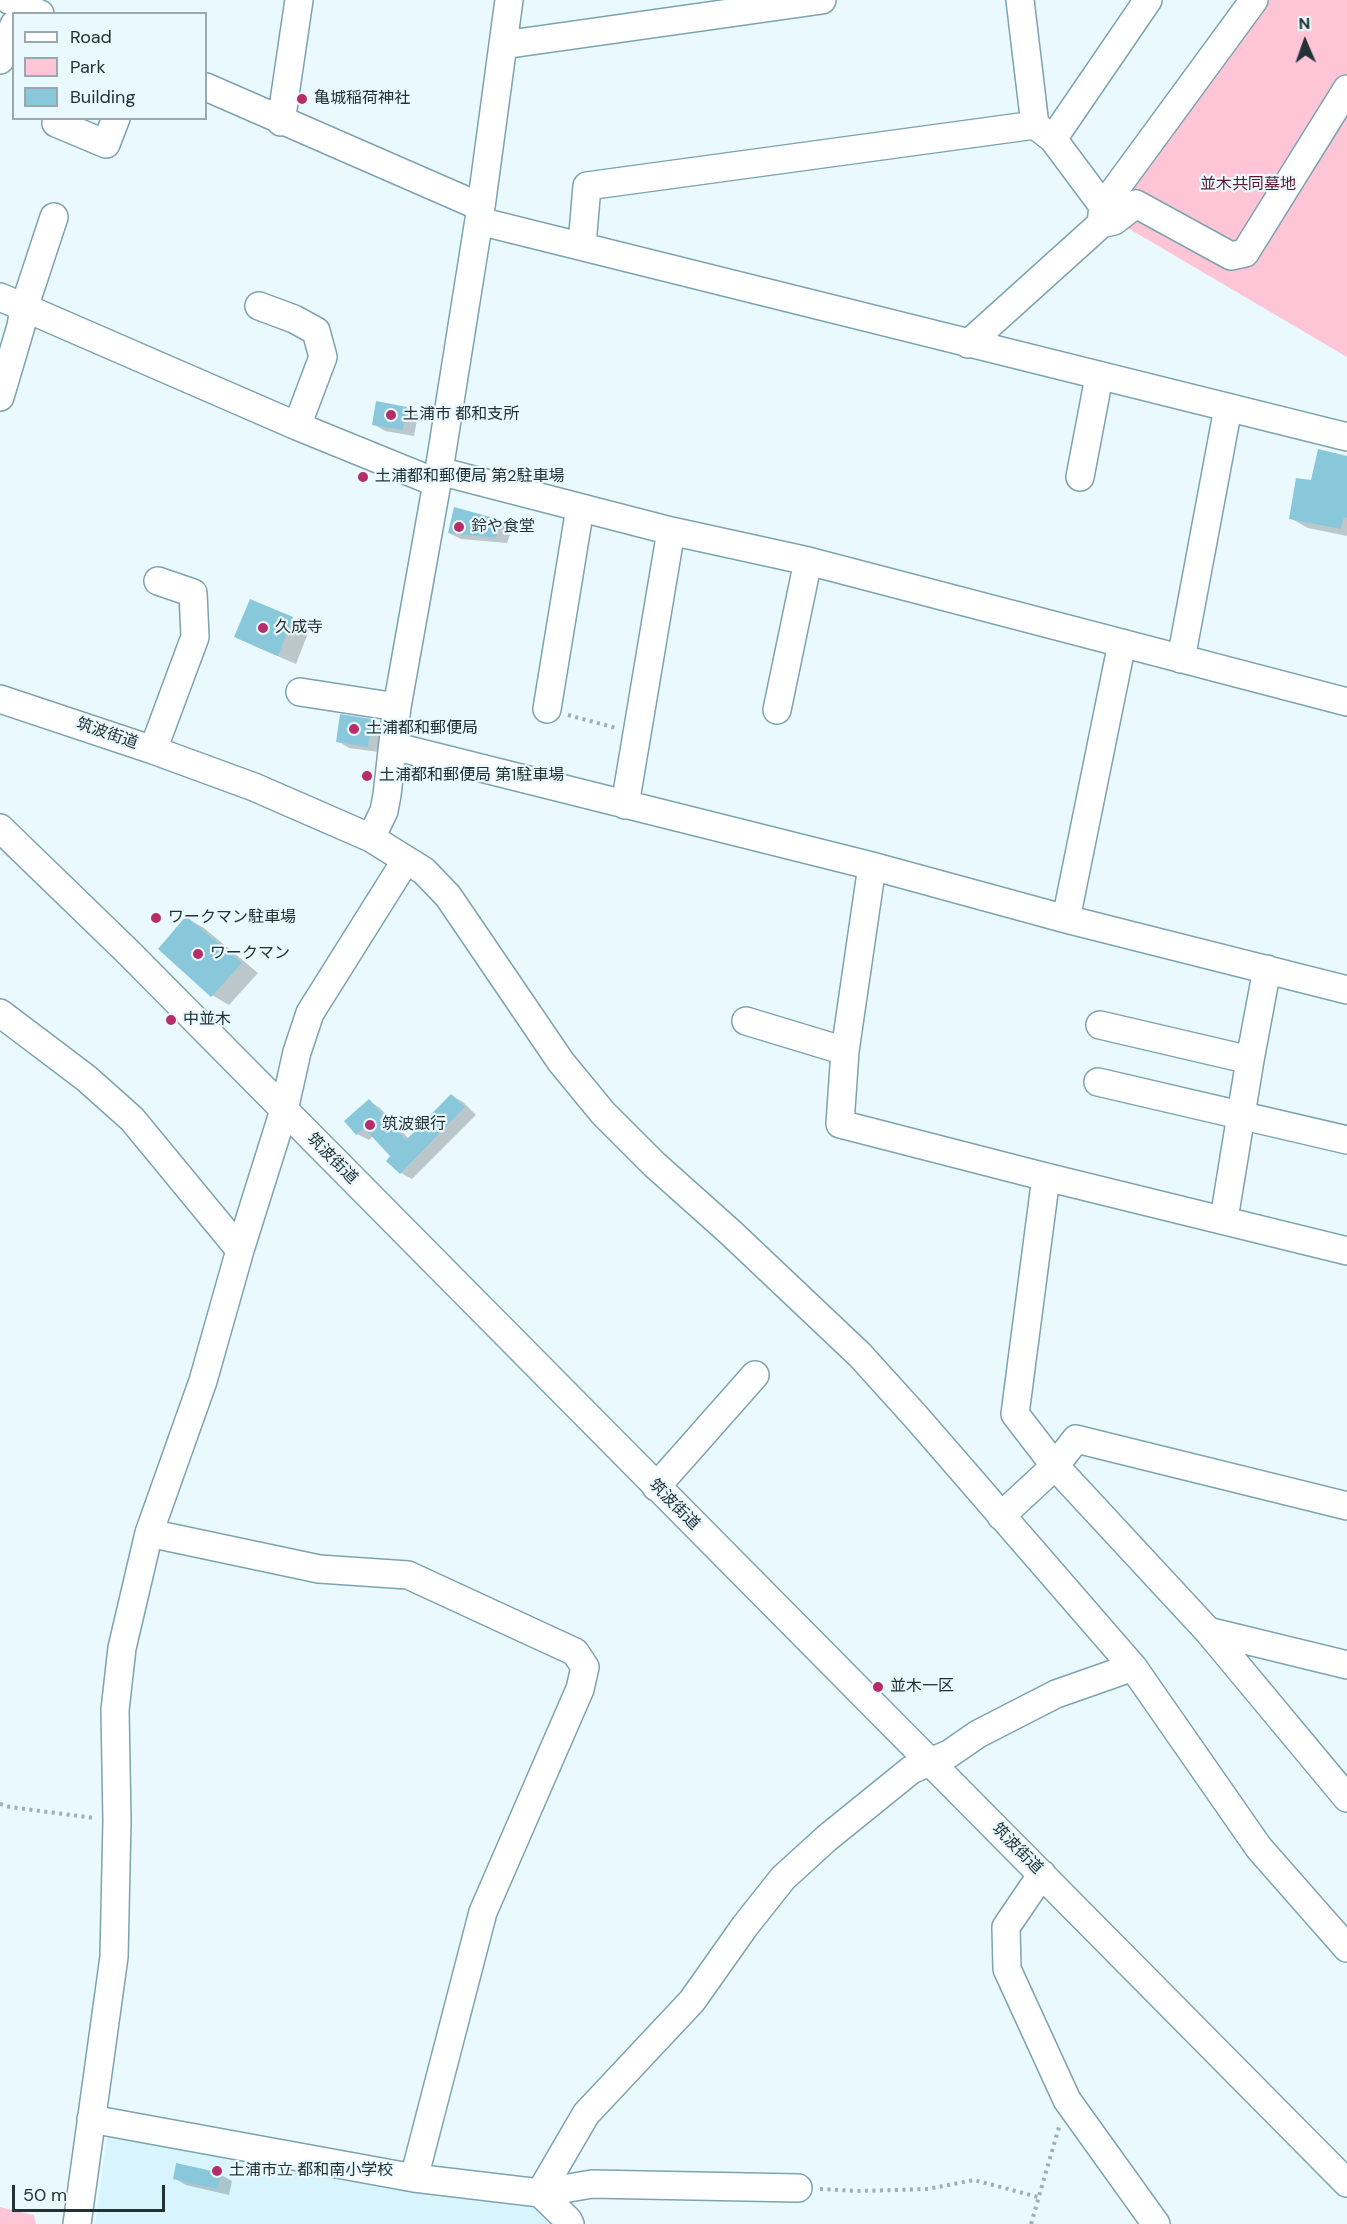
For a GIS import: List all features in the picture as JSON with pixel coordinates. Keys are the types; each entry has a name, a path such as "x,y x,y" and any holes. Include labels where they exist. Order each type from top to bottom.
{"street":[{"path":"281,122 299,0"},
{"path":"371,838 384,811 397,707 438,477 480,214 509,0"},
{"path":"503,45 817,0"},
{"path":"1020,0 1044,132 1102,215 1114,221 1136,204 1231,256 1245,253 1347,89"},
{"path":"582,245 587,186 1044,132 1148,0"},
{"path":"968,344 1102,215 1254,0"},
{"path":"0,60 12,31"},
{"path":"207,87 480,214 582,245 1099,377 1347,437"},
{"path":"57,123 106,144 115,120"},
{"path":"0,397 21,326 12,302 54,217"},
{"path":"12,302 297,426 438,477 808,561 1347,702"},
{"path":"259,306 294,319 316,331 323,357 297,426"},
{"path":"1080,477 1099,377"},
{"path":"1181,659 1228,408"},
{"path":"547,709 580,508"},
{"path":"625,805 671,531"},
{"path":"777,710 808,561"},
{"path":"153,750 195,637 193,594 158,581"},
{"path":"1066,918 1122,644"},
{"path":"300,692 397,707"},
{"name":"筑波街道","path":"0,699 153,750 254,787 371,838 424,871 448,896 561,1062 603,1113 655,1165 730,1232 860,1356 1133,1666 1259,1848 1347,1948"},
{"path":"393,746 872,866 1347,990"},
{"name":"筑波街道","path":"0,828 81,904 1347,2183"},
{"path":"77,2224 114,1957 117,1821 115,1710 122,1648 149,1533 203,1382 240,1250 284,1110 297,1052 310,1013 406,860"},
{"path":"872,866 845,1051 840,1124 1046,1177 1224,1219 1346,1244"},
{"path":"1224,1219 1267,969"},
{"path":"0,1013 86,1078 132,1119 240,1250"},
{"path":"746,1021 845,1051"},
{"path":"1100,1024 1250,1060"},
{"path":"1098,1082 1347,1140"},
{"path":"1046,1177 1015,1414 1055,1466 1208,1631 1347,1798"},
{"path":"656,1487 755,1376"},
{"path":"1001,1516 1055,1466 1076,1439 1347,1506"},
{"path":"149,1533 319,1569 408,1575 575,1652 585,1667 580,1689 483,1912 414,2178"},
{"path":"1208,1631 1347,1665"},
{"path":"540,2193 586,2114 692,2001 745,1926 783,1878 867,1804 911,1770 950,1754 978,1734 1056,1694 1133,1666"},
{"path":"1042,1874 1006,1927 1007,1969 1067,2100 1156,2224"},
{"path":"91,2119 414,2178 540,2193 592,2184 798,2188"},
{"path":"540,2193 570,2224"}],"path":[{"path":"547,709 637,734"},
{"path":"0,1804 117,1821"},
{"path":"1031,2224 1067,2100"},
{"path":"798,2188 860,2191 928,2189 974,2180 1038,2197"}],"shaded area":[{"name":"土浦市立 都和南小学校","path":"108,2131 557,2211 561,2224 95,2224"}],"green space":[{"name":"並木共同墓地","path":"1263,0 1347,0 1347,357 1126,227 1108,205"},
{"path":"0,2207 34,2215 36,2224 0,2224"}],"building":[{"path":"376,401 407,407 403,430 372,425"},
{"path":"1318,449 1347,456 1347,518 1344,517 1341,529 1289,519 1296,478 1311,480"},
{"path":"454,507 501,520 496,538 448,533"},
{"path":"250,599 293,617 278,656 234,637"},
{"path":"340,714 372,719 368,747 336,742"},
{"path":"186,916 242,963 211,997 158,949"},
{"path":"451,1094 465,1107 400,1174 386,1161 390,1156 364,1128 356,1135 344,1121 369,1099 406,1140"},
{"path":"176,2163 221,2173 218,2189 173,2179"}],"place":[{"name":"亀城稲荷神社","path":"302,99"},
{"name":"土浦市 都和支所","path":"391,415"},
{"name":"土浦都和郵便局 第2駐車場","path":"363,477"},
{"name":"鈴や食堂","path":"459,527"},
{"name":"久成寺","path":"263,628"},
{"name":"土浦都和郵便局","path":"354,729"},
{"name":"土浦都和郵便局 第1駐車場","path":"367,776"},
{"name":"ワークマン駐車場","path":"156,918"},
{"name":"ワークマン","path":"198,954"},
{"name":"中並木","path":"171,1020"},
{"name":"筑波銀行","path":"370,1125"},
{"name":"並木一区","path":"878,1687"},
{"name":"土浦市立 都和南小学校","path":"217,2171"}]}
